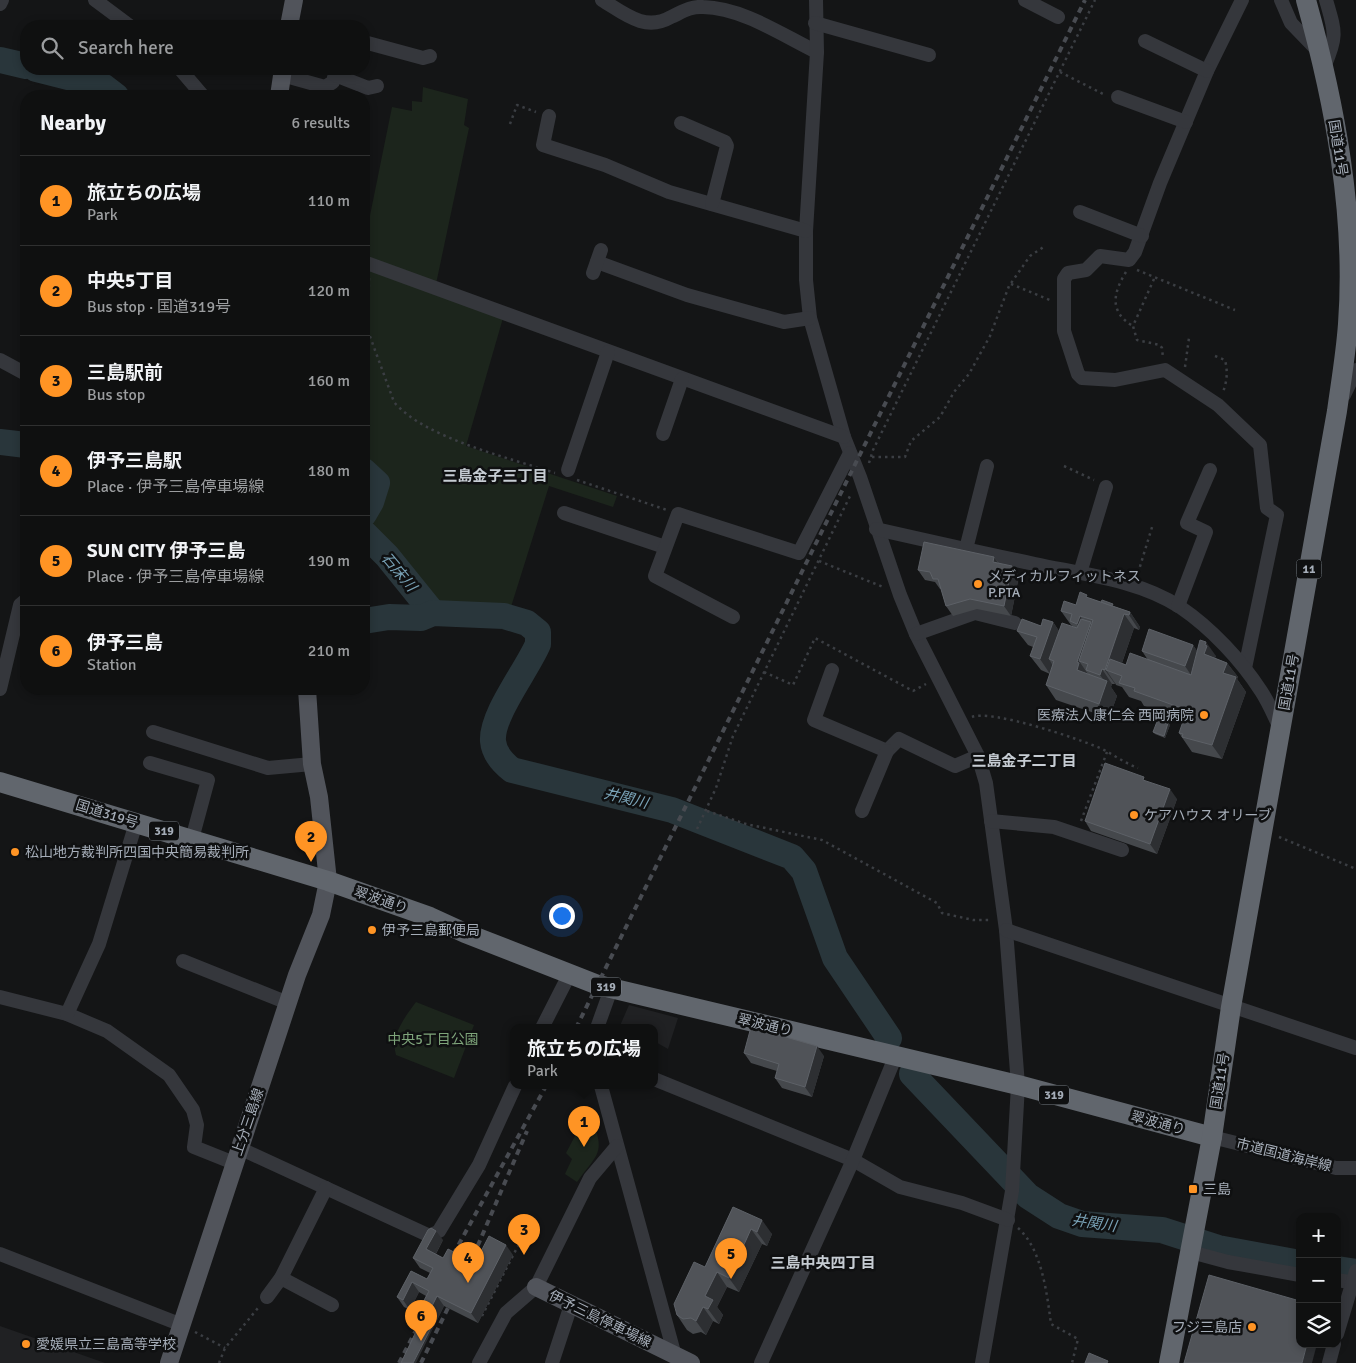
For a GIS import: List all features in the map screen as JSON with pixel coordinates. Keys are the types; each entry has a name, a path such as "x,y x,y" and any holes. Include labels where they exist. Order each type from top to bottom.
{"highway":[{"name":"国道11号","path":"1169,1363 1212,1137 1262,830 1337,411 1348,323 1348,226 1343,174 1322,60 1306,0"},
{"name":"国道319号","path":"0,782 328,881"},
{"name":"翠波通り","path":"328,881 430,917 569,975 612,989 1018,1085 1212,1137"}],"main road":[{"path":"290,20 294,0"},
{"path":"280,90 282,75"},
{"name":"上分三島線","path":"169,1363 288,1003 321,916 328,881 319,797 312,764 307,695"},
{"name":"伊予三島停車場線","path":"536,1287 691,1363"}],"street":[{"path":"0,4 2,0"},
{"path":"95,0 122,20"},
{"path":"602,0 641,22 652,24 660,24 688,8 702,6 720,9 740,15 817,52"},
{"path":"816,0 817,52 806,231 806,280 810,318 844,437 860,477 876,529 900,595 916,634 978,756 986,783 1005,924 1018,1085 1012,1191 982,1363"},
{"path":"1026,0 1058,17"},
{"path":"1242,0 1207,70 1160,183 1135,252 1128,260 1100,256 1086,270 1068,273 1064,279 1064,331 1078,374 1082,378 1116,380 1164,370 1218,405 1260,445 1266,508 1277,515 1245,668"},
{"path":"1281,0 1292,23 1322,60 1334,47 1335,31 1326,0"},
{"path":"815,23 929,55"},
{"path":"1145,41 1207,70"},
{"path":"370,44 422,58 430,56"},
{"path":"185,75 198,90"},
{"path":"290,75 325,88 333,82 334,75"},
{"path":"341,75 368,88 377,86"},
{"path":"1118,97 1186,122"},
{"path":"549,116 543,145 605,165 669,192 806,231"},
{"path":"681,123 725,142 727,146 712,204"},
{"path":"1080,212 1142,236"},
{"path":"597,262 687,295 784,322 810,318"},
{"path":"370,265 844,437"},
{"path":"566,474 608,352"},
{"path":"0,360 20,371"},
{"path":"1337,411 1356,370"},
{"path":"663,434 682,379"},
{"path":"733,617 655,576 678,514 799,553 850,453"},
{"path":"966,549 987,466"},
{"path":"1178,606 1206,532 1187,523 1210,470"},
{"path":"1080,573 1106,487"},
{"path":"564,513 665,547"},
{"path":"876,529 1080,573 1134,587 1178,606 1198,621 1245,668 1262,692 1280,728"},
{"path":"0,689 20,605"},
{"path":"916,634 975,613 1015,623"},
{"path":"832,670 814,720 887,751"},
{"path":"152,732 268,768 312,764"},
{"path":"862,811 887,751 900,739 955,766 978,756"},
{"path":"150,763 208,780 192,839"},
{"path":"991,821 1036,824 1076,834 1122,850"},
{"path":"67,1014 99,944 136,823"},
{"path":"1005,924 1232,1007 1356,1048"},
{"path":"183,961 288,1003"},
{"path":"544,1024 569,975"},
{"path":"599,1024 612,989"},
{"path":"0,997 67,1014 107,1031 169,1075 193,1110 197,1125 194,1147 236,1156 326,1188 430,1236 439,1231 478,1165 514,1089"},
{"path":"761,1363 852,1160 896,1056"},
{"path":"658,1082 852,1160 900,1187 962,1203 1008,1220"},
{"path":"602,1089 674,1356"},
{"name":"市道国道海岸線","path":"1212,1137 1336,1168 1356,1168"},
{"path":"479,1363 506,1313 536,1287 590,1178 617,1146"},
{"path":"268,1297 281,1278 326,1188"},
{"path":"1190,1252 1228,1262 1296,1274"},
{"path":"0,1254 182,1325"},
{"path":"281,1278 332,1305"},
{"path":"1341,1280 1355,1279 1341,1322"},
{"path":"552,1363 571,1305"},
{"path":"1329,1363 1333,1348"}],"path":[{"path":"697,829 719,782 733,736 1096,0"},
{"path":"1060,72 1112,98 1118,97"},
{"path":"510,124 517,106 549,116"},
{"path":"872,457 905,457 916,436 940,417 954,392 969,374 990,336 1010,284 1030,256 1045,246"},
{"path":"1133,326 1122,320 1118,314 1117,287 1129,266 1154,279 1169,282 1235,310"},
{"path":"1154,279 1133,326 1137,340 1162,348 1164,370"},
{"path":"1010,284 1065,307"},
{"path":"370,336 394,402 400,409 431,431 566,474 678,514"},
{"path":"1180,380 1184,370 1189,338"},
{"path":"1215,356 1225,360 1227,367 1227,382 1218,405"},
{"path":"1064,466 1106,487"},
{"path":"1134,587 1153,524"},
{"path":"818,561 900,595"},
{"path":"961,722 976,716 994,716 1021,722 1107,752 1118,761 1138,768"},
{"path":"1076,834 1107,752"},
{"path":"707,811 746,824 822,840 937,903 942,912 973,920 1005,924"},
{"path":"1262,830 1356,869"},
{"path":"1008,1220 1025,1235 1045,1279 1051,1324 1078,1339 1072,1363"},
{"path":"482,1316 521,1240"},
{"path":"220,1363 225,1348 268,1297"},
{"path":"182,1325 225,1348"}],"shaded area":[{"path":"629,1005 678,1018 668,1049 658,1043 658,1024 621,1024"},
{"name":"愛媛県立三島高等学校","path":"0,1326 105,1363 0,1363"}],"green space":[{"path":"423,87 468,99 464,125 469,128 436,284 503,318 466,446 617,496 613,507 549,486 510,610 434,606 404,569 370,536 370,511 381,485 379,473 370,466 370,215 392,107 412,111 412,101 422,102"},
{"name":"中央5丁目公園","path":"416,1002 474,1025 454,1078 396,1055 395,1041 397,1034 403,1020"},
{"path":"592,1118 598,1139 598,1152 577,1182 565,1174 572,1159 566,1153 584,1119"}],"building":[{"name":"メディカルフィットネス P.PTA","path":"924,542 994,557 993,562 1012,566 1004,606 970,599 946,606 938,579 933,579 930,572 918,570"},
{"path":"1080,592 1087,595 1086,597 1130,612 1129,615 1124,614 1105,670 1102,669 1100,675 1086,670 1088,664 1079,661 1093,620 1080,616 1077,624 1070,621 1072,614 1061,611 1064,601 1076,605"},
{"path":"1102,600 1113,604 1112,606 1101,602"},
{"path":"1022,619 1041,626 1043,619 1053,622 1040,659 1030,656 1037,637 1017,631"},
{"path":"1081,619 1091,622 1077,662 1079,663 1077,670 1107,681 1099,704 1046,685 1054,661 1049,659 1062,623 1077,628"},
{"path":"1149,629 1193,645 1185,666 1142,651"},
{"name":"医療法人康仁会 西岡病院","path":"1200,640 1206,642 1205,645 1207,646 1204,654 1227,663 1223,673 1236,677 1212,745 1182,737 1183,734 1179,733 1187,710 1134,691 1135,688 1119,683 1122,676 1106,670 1110,659 1126,665 1130,653 1191,675"},
{"path":"1158,719 1168,723 1164,736 1153,732"},
{"name":"ケアハウス オリーブ","path":"1105,763 1144,777 1143,780 1170,789 1150,844 1085,821"},
{"path":"751,1027 817,1046 805,1087 775,1078 779,1064 744,1053"},
{"path":"733,1207 762,1220 757,1232 751,1229 729,1278 717,1272 705,1296 713,1300 708,1309 703,1307 696,1321 691,1318 683,1319 677,1315 674,1304 694,1262 705,1267"},
{"path":"431,1228 436,1231 426,1249 443,1258 448,1249 475,1263 489,1236 506,1245 471,1313 437,1296 427,1316 418,1312 429,1291 412,1282 403,1300 397,1297 411,1271 427,1279 433,1268 413,1258 428,1230"},
{"name":"フジ三島店","path":"1209,1275 1296,1300 1296,1348 1306,1348 1302,1363 1184,1363"},
{"path":"422,1319 433,1324 413,1363 401,1363"},
{"path":"1089,1353 1108,1361 1107,1363 1085,1363"}],"waterway":[{"name":"石床川","path":"0,60 20,65"},
{"name":"石床川","path":"60,75 103,86 108,90"},
{"path":"0,442 20,444"},
{"name":"石床川","path":"370,477 377,483 370,504"},
{"name":"石床川","path":"370,539 387,556 433,613"},
{"name":"井関川","path":"370,620 389,617 421,618 433,613 504,616 527,623 538,632 538,644 503,706 494,730 494,745 502,761 512,770 672,810 792,857 804,871 835,958 889,1038"},
{"name":"井関川","path":"912,1074 1028,1196 1059,1216 1082,1224 1162,1230 1218,1248 1296,1262"},
{"name":"井関川","path":"1341,1270 1356,1272"}],"railway":[{"path":"578,1024 1085,0"},
{"path":"448,1264 544,1089"},
{"path":"469,1266 527,1131"},
{"path":"399,1363 429,1305"},
{"path":"421,1363 448,1308"}],"place":[{"name":"メディカルフィットネス P.PTA","path":"978,584"},
{"name":"医療法人康仁会 西岡病院","path":"1204,715"},
{"name":"ケアハウス オリーブ","path":"1134,815"},
{"name":"松山地方裁判所四国中央簡易裁判所","path":"15,852"},
{"name":"中央5丁目","path":"311,862"},
{"name":"伊予三島郵便局","path":"372,930"},
{"name":"旅立ちの広場","path":"584,1147"},
{"name":"三島","path":"1193,1189"},
{"name":"三島駅前","path":"524,1255"},
{"name":"SUN CITY 伊予三島","path":"731,1279"},
{"name":"伊予三島駅","path":"468,1283"},
{"name":"フジ三島店","path":"1252,1327"},
{"name":"伊予三島","path":"421,1341"},
{"name":"愛媛県立三島高等学校","path":"26,1344"}],"district":[{"name":"三島金子三丁目","path":"495,476"},
{"name":"三島金子二丁目","path":"1024,761"},
{"name":"三島中央四丁目","path":"823,1263"}]}
